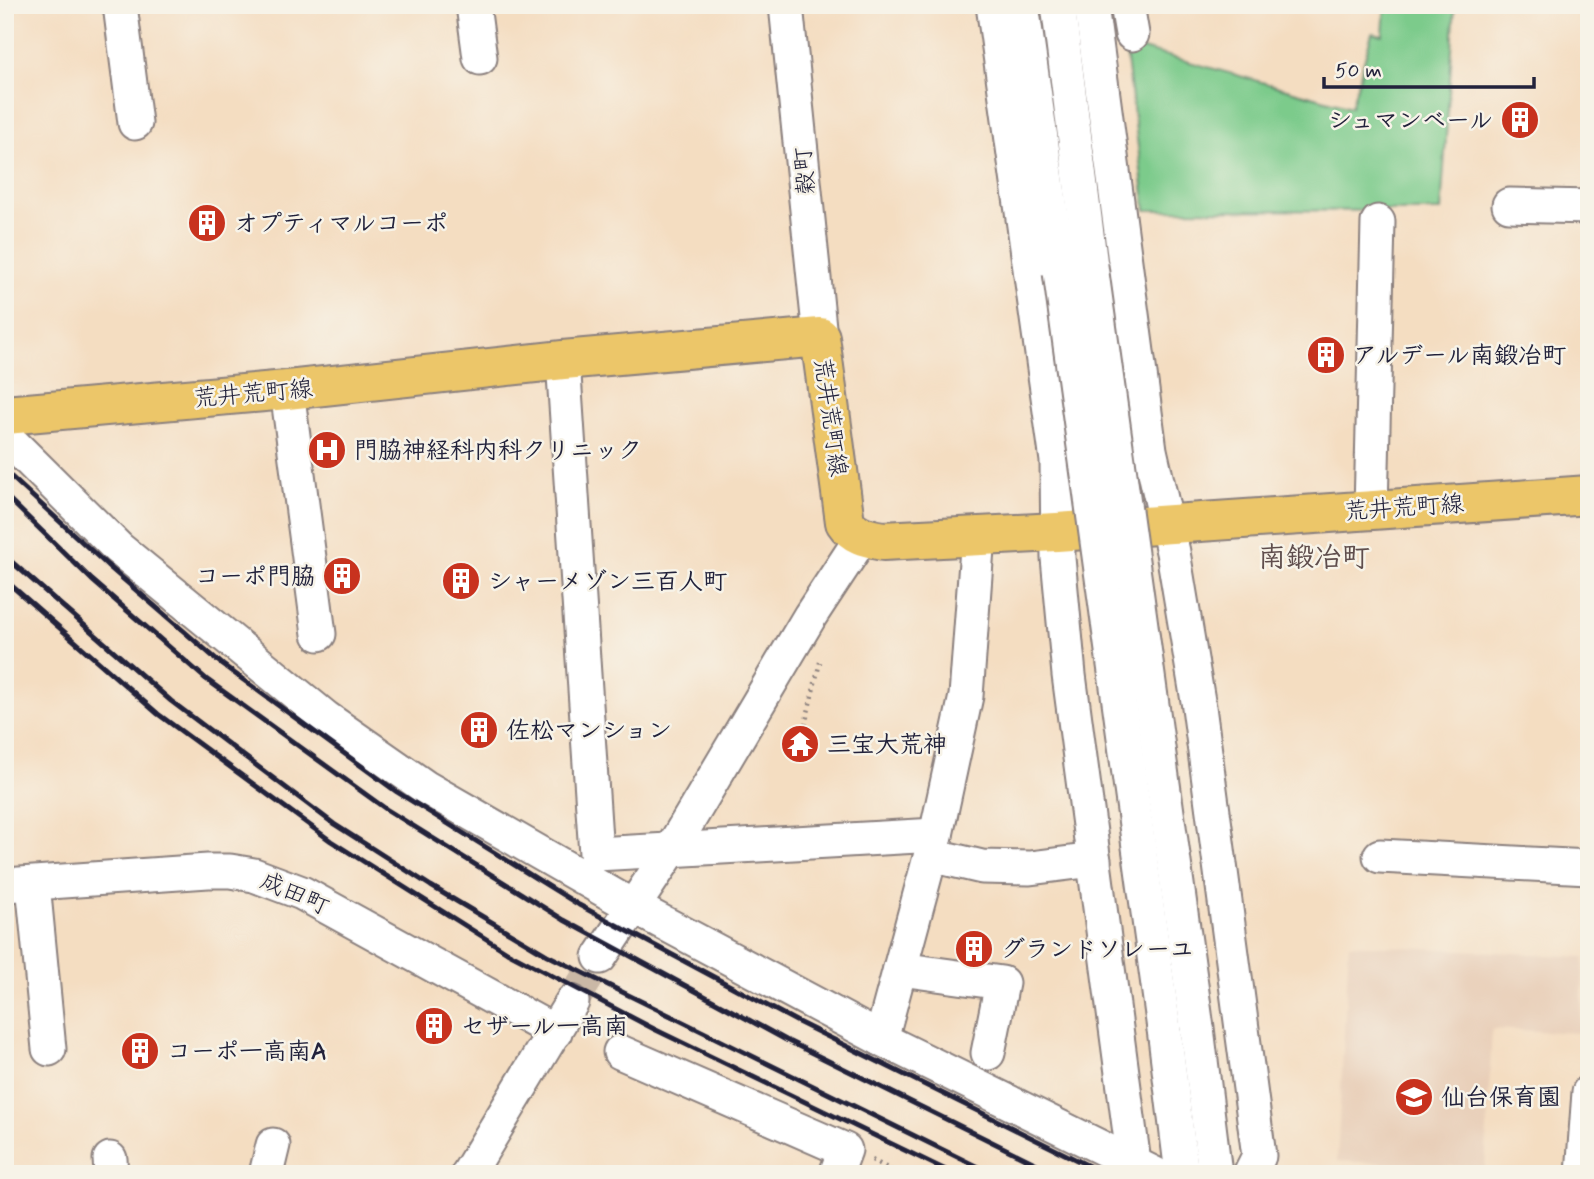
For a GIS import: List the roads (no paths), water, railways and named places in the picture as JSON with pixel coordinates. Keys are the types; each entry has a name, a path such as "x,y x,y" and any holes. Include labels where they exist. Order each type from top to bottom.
{"main road":[{"name":"荒井荒町線","path":"5,415 820,337 845,522 849,529 862,537 883,541 1057,532 1589,495"}],"street":[{"path":"120,5 135,123"},
{"path":"473,5 480,58"},
{"name":"穀町","path":"786,5 820,337"},
{"path":"993,5 1057,461 1057,532 1069,675 1094,860 1145,1168"},
{"path":"1022,5 1075,269 1197,1028 1213,1159"},
{"path":"1058,5 1075,269 1180,1159"},
{"path":"1091,5 1150,450 1167,524 1199,707 1259,1156 1250,1174"},
{"path":"1509,205 1589,207"},
{"path":"1371,510 1378,222"},
{"path":"563,360 596,854 934,845 982,867 1030,868 1094,860"},
{"path":"287,390 319,634"},
{"path":"5,436 118,548 326,718 425,787 632,906 881,1039 1145,1168"},
{"path":"1057,461 1150,450"},
{"path":"881,1039 934,845 967,696 978,535"},
{"path":"600,957 671,850 810,616 862,537"},
{"path":"1380,856 1589,867"},
{"name":"成田町","path":"19,884 208,871 254,875 302,893 555,1032"},
{"path":"19,884 48,1049"},
{"path":"900,969 1002,984 988,1053"},
{"path":"468,1174 572,1002"},
{"path":"620,1052 845,1150 836,1174"},
{"path":"1583,1174 1589,1092"}],"tunnel":[{"path":"572,1002 600,957"}],"railway":[{"path":"5,471 107,565 223,665 397,792 579,905 796,1021 1105,1174"},
{"path":"5,495 92,580 206,679 386,809 564,920 786,1040 1057,1174"},
{"path":"5,556 171,701 334,824 431,886 547,955 992,1174"},
{"path":"5,580 158,714 331,841 507,952 654,1029 954,1174"}],"place":[{"name":"シュマンベール","path":"1520,120"},
{"name":"オプティマルコーポ","path":"207,223"},
{"name":"アルデール南鍛冶町","path":"1326,355"},
{"name":"門脇神経科内科クリニック","path":"327,450"},
{"name":"コーポ門脇","path":"342,576"},
{"name":"シャーメゾン三百人町","path":"461,581"},
{"name":"佐松マンション","path":"479,730"},
{"name":"三宝大荒神","path":"800,744"},
{"name":"グランドソレーユ","path":"974,949"},
{"name":"セザール一高南","path":"434,1026"},
{"name":"コーポ一高南A","path":"140,1051"},
{"name":"仙台保育園","path":"1414,1097"}],"district":[{"name":"南鍛冶町","path":"1314,556"}]}
